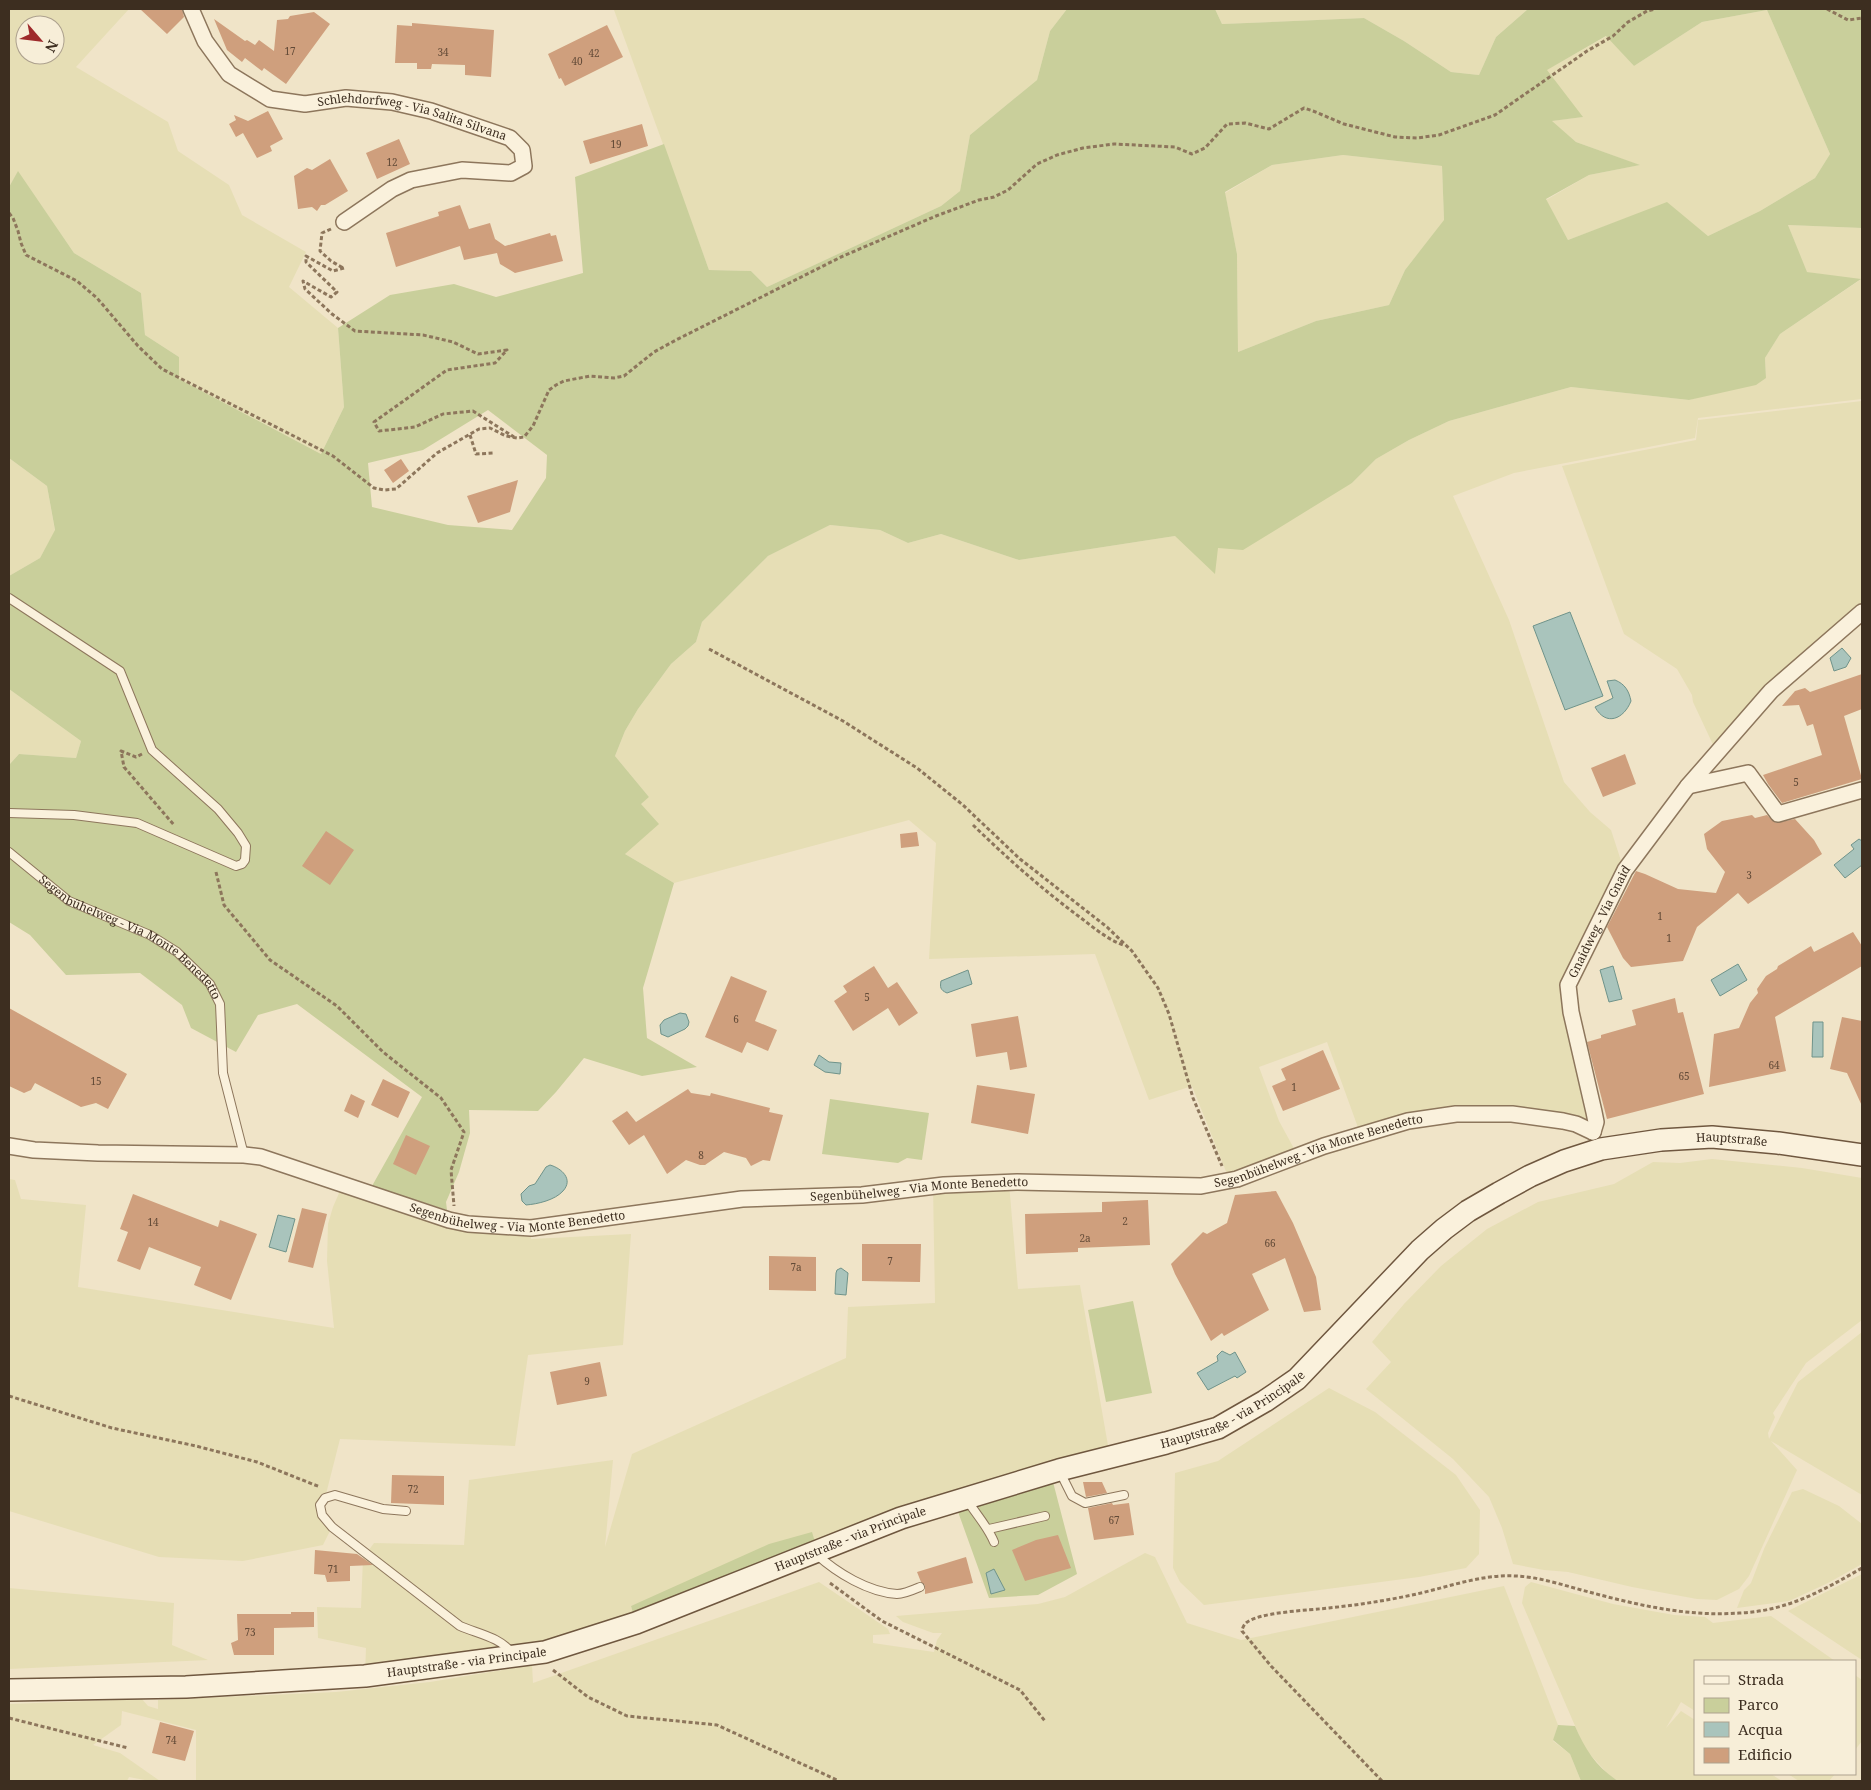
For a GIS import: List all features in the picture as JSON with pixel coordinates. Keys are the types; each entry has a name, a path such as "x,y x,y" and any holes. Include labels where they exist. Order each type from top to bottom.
{"street":[{"name":"Schlehdorfweg - Via Salita Silvana","path":"191,9 205,41 229,74 270,99 305,104 346,98 392,102 431,111 510,138 522,150 524,166 511,173 462,170 411,180 392,189 344,222"},
{"name":"Gnaidweg - Via Gnaid","path":"1597,1140 1596,1122 1568,986 1576,967 1631,861 1688,786 1771,691 1862,612"},
{"path":"1688,786 1748,773 1778,814 1862,790"},
{"name":"Segenbühelweg - Via Monte Benedetto","path":"9,1146 34,1150 98,1153 244,1155 270,1160 449,1220 468,1224 531,1228 742,1199 862,1195 944,1185 1017,1182 1201,1186 1237,1179 1324,1146 1408,1121 1456,1114 1512,1114 1563,1121 1576,1124 1597,1140"},
{"name":"Hauptstraße","path":"1597,1140 1660,1140 1712,1137 1778,1143 1862,1155"},
{"name":"Hauptstraße - via Principale","path":"9,1690 186,1687 345,1677 545,1652 636,1623 901,1518 1059,1470 1218,1428 1265,1402 1298,1379 1420,1250 1468,1211 1530,1176 1564,1161 1597,1140"}],"lane":[{"path":"9,598 120,671 152,750 218,809 246,846 245,860 242,864 236,866 137,823 74,815 9,813"},
{"name":"Segenbühelweg - Via Monte Benedetto","path":"9,852 69,901 150,935 177,952 210,984 220,1004 224,1073 244,1155"},
{"path":"1059,1470 1072,1496 1085,1503 1124,1495"},
{"path":"406,1511 384,1509 335,1495 326,1498 320,1505 322,1515 332,1528 460,1626 497,1639 507,1646 514,1656"},
{"path":"966,1498 981,1521 989,1529 994,1542"},
{"path":"989,1529 1045,1516"},
{"path":"809,1555 840,1573 882,1591 899,1594 920,1588"}],"path":[{"path":"9,213 18,230 26,255 77,281 98,298 138,346 162,369 333,456 374,488 384,490 396,489 438,453 479,429 490,428 506,436 524,437 540,413 549,390 556,385 564,381 590,376 614,378 624,376 654,352 841,257 936,216 979,200 994,198 1008,190 1037,164 1056,155 1083,148 1114,144 1174,147 1192,154 1205,148 1227,124 1245,123 1269,129 1304,108 1344,124 1395,138 1439,135 1495,115 1587,51 1613,36 1628,22 1647,10 1655,9"},
{"path":"1827,9 1848,20 1862,18"},
{"path":"322,232 320,251 331,261 344,268 333,271 306,256 306,262 337,292 331,297 303,281 305,289 325,308 355,331 423,335 453,342 478,354 507,350 495,364 447,370 374,422 379,431 415,426 443,414 473,411 517,438"},
{"path":"470,435 476,454 493,453"},
{"path":"709,649 843,721 916,768 963,804 1020,859 1106,927 1126,946 1145,968 1158,988 1169,1014 1193,1098 1228,1181"},
{"path":"152,750 136,757 121,751 124,767 175,826"},
{"path":"973,825 1018,867 1074,913 1114,942 1126,946"},
{"path":"212,856 224,905 270,960 337,1006 383,1052 442,1098 464,1132 451,1170 454,1210 468,1224"},
{"path":"9,1396 112,1428 196,1446 257,1462 308,1483 333,1490 345,1497"},
{"path":"809,1555 816,1573 882,1621 1020,1690 1045,1721"},
{"path":"1382,1781 1272,1666 1242,1631 1244,1624 1252,1618 1270,1614 1369,1603 1498,1576 1537,1579 1611,1598 1684,1612 1739,1614 1783,1606 1806,1598 1862,1568"},
{"path":"545,1652 547,1666 588,1697 628,1716 717,1725 837,1780"},
{"path":"9,1718 128,1748"}],"shaded area":[{"path":"9,9 129,9 76,67 168,122 178,151 229,185 242,215 306,252 289,287 338,328 344,407 321,454 179,379 179,357 145,335 141,293 74,253 18,172 9,187"},
{"path":"1067,9 1050,31 1037,80 970,135 960,191 941,206 767,287 751,271 709,270 614,10"},
{"path":"1215,9 1528,9 1496,37 1479,75 1451,72 1404,41 1364,18 1222,24"},
{"path":"1767,10 1830,154 1815,178 1760,211 1708,236 1667,203 1568,240 1546,200 1589,175 1639,165 1576,142 1551,121 1582,117 1546,70 1607,36 1634,66 1702,22"},
{"path":"1343,155 1442,166 1444,221 1405,270 1389,305 1316,321 1238,352 1237,254 1225,193 1272,165"},
{"path":"1788,225 1862,228 1862,399 1698,418 1695,438 1514,473 1453,496 1509,620 1564,782 1590,812 1611,830 1624,870 1566,985 1590,1111 1588,1129 1509,1112 1360,1133 1327,1042 1259,1067 1279,1121 1297,1154 1229,1179 1192,1086 1149,1100 1095,954 929,959 936,843 909,820 674,883 625,854 640,804 649,797 615,756 625,731 638,709 671,664 696,642 702,622 768,556 830,525 880,530 908,543 941,534 1019,560 1175,536 1218,548 1352,483 1376,459 1409,440 1449,421 1571,387 1689,400 1766,378 1765,358 1780,334 1860,280 1806,272"},
{"path":"1862,401 1862,611 1716,751 1693,702 1692,695 1677,669 1624,634 1562,466 1696,440 1698,420"},
{"path":"9,458 47,486 55,531 40,558 9,576"},
{"path":"9,689 81,741 76,758 19,754 9,765"},
{"path":"1712,1159 1802,1168 1862,1178 1862,1320 1806,1363 1773,1413 1775,1417 1768,1433 1769,1439 1798,1382 1862,1332 1862,1495 1771,1441 1797,1470 1749,1576 1739,1589 1717,1600 1697,1599 1632,1587 1568,1572 1513,1564 1502,1528 1489,1497 1453,1459 1366,1389 1391,1362 1372,1342 1404,1304 1441,1266 1487,1229 1538,1202 1614,1184 1653,1162 1680,1163"},
{"path":"9,1179 15,1180 21,1199 86,1205 78,1287 334,1328 327,1261 328,1224 343,1184 399,1204 531,1228 531,1239 631,1234 623,1345 528,1355 515,1446 340,1439 325,1498 320,1505 332,1527 323,1545 243,1561 159,1557 9,1511"},
{"path":"1009,1183 1018,1289 1080,1285 1110,1457 631,1606 636,1623 545,1652 365,1676 366,1648 318,1638 317,1607 361,1608 363,1558 374,1543 464,1545 469,1480 613,1460 605,1547 632,1454 846,1358 848,1307 935,1303 933,1186"},
{"path":"1329,1388 1375,1412 1456,1475 1480,1510 1479,1554 1466,1568 1419,1577 1204,1605 1180,1582 1173,1568 1175,1473 1218,1461"},
{"path":"1803,1489 1839,1506 1862,1524 1862,1564 1828,1583 1789,1601 1737,1608 1744,1590 1751,1583 1764,1549 1792,1492"},
{"path":"1145,1553 1155,1557 1187,1623 1241,1640 1504,1586 1558,1725 1553,1741 1570,1754 1581,1781 196,1781 196,1730 122,1711 121,1725 93,1745 120,1753 160,1781 129,1777 127,1781 9,1781 10,1704 142,1699 148,1706 158,1709 158,1700 336,1692 430,1682 532,1665 533,1683 819,1582 888,1629 890,1634 873,1635 873,1643 934,1652 937,1640 942,1633 933,1633 903,1622 896,1616 1038,1604 1065,1597"},
{"path":"1862,1574 1862,1660 1788,1611"},
{"path":"1531,1582 1613,1604 1674,1615 1705,1617 1713,1623 1771,1616 1834,1660 1694,1660 1694,1710 1681,1702 1666,1728 1681,1711 1694,1719 1694,1775 1773,1775 1782,1781 1618,1781 1609,1775 1585,1749 1522,1603 1525,1587"},
{"path":"9,1588 174,1603 172,1645 208,1660 9,1669"},
{"path":"1856,1676 1862,1680 1862,1741 1856,1749"},
{"path":"1790,1775 1834,1775 1829,1781 1799,1781"}],"green space":[{"path":"1067,9 1215,9 1222,24 1364,18 1404,41 1451,72 1479,75 1496,37 1528,9 1862,9 1862,228 1788,225 1807,272 1861,279 1780,334 1765,358 1766,378 1756,385 1689,400 1571,387 1449,421 1409,440 1376,459 1352,483 1243,550 1218,548 1215,574 1175,536 1019,560 941,534 908,543 880,530 830,525 768,556 702,622 696,642 671,664 638,709 625,731 615,756 649,797 641,804 659,824 625,854 674,883 643,988 647,1038 697,1067 642,1076 584,1058 538,1111 469,1110 470,1133 459,1172 446,1202 447,1210 372,1186 422,1097 297,1004 258,1015 236,1052 191,1028 182,1005 140,973 66,975 30,935 9,922 9,765 19,754 76,758 81,741 9,689 9,576 40,558 55,530 47,486 9,458 9,187 18,171 74,253 141,293 145,335 179,357 179,379 321,454 344,407 338,328 390,295 454,284 496,297 583,273 575,177 664,144 709,270 751,271 767,287 941,206 960,191 970,135 1037,80 1050,31","holes":["1767,10 1830,154 1815,178 1760,211 1708,236 1667,202 1568,240 1546,199 1589,175 1640,165 1576,142 1552,121 1583,117 1547,70 1606,36 1634,66 1702,22","1343,155 1442,166 1444,220 1405,270 1389,305 1316,321 1238,352 1237,254 1225,192 1272,165","488,410 547,455 546,478 512,530 448,525 372,507 368,463 423,450"]},
{"path":"830,1099 929,1113 922,1160 907,1158 898,1163 822,1154"},
{"path":"1133,1301 1152,1393 1106,1402 1088,1310"},
{"path":"1053,1482 1077,1574 1038,1595 989,1598 957,1509"},
{"path":"812,1532 815,1542 636,1623 631,1606 769,1544"},
{"path":"1558,1725 1575,1726 1597,1764 1618,1781 1581,1781 1570,1754 1553,1740"}],"water":[{"path":"1570,612 1603,696 1565,710 1533,626"},
{"path":"1842,648 1851,658 1846,667 1834,671 1830,658"},
{"path":"1615,680 1626,688 1631,701 1624,712 1619,716 1609,719 1599,713 1595,707 1613,698 1607,681"},
{"path":"1859,839 1862,841 1862,865 1845,878 1834,865 1854,849 1851,845"},
{"path":"1738,964 1747,980 1720,996 1711,980"},
{"path":"1613,966 1622,999 1609,1002 1600,970"},
{"path":"968,970 972,984 947,993 942,989 941,981"},
{"path":"680,1013 686,1014 689,1022 688,1026 668,1037 661,1034 660,1025 664,1020"},
{"path":"1813,1022 1823,1022 1823,1057 1812,1057"},
{"path":"819,1055 829,1062 841,1063 840,1074 825,1072 814,1065"},
{"path":"550,1165 562,1171 565,1175 567,1178 566,1187 560,1194 551,1199 541,1203 526,1205 522,1201 521,1194 529,1186 535,1184 546,1167"},
{"path":"278,1215 295,1219 286,1252 269,1247"},
{"path":"841,1268 848,1273 846,1295 835,1294 836,1273"},
{"path":"1222,1351 1230,1355 1235,1352 1246,1372 1237,1378 1235,1376 1208,1390 1197,1373 1218,1361 1217,1356"},
{"path":"994,1569 1005,1590 991,1594 986,1573"}],"building":[{"path":"140,9 182,9 184,17 167,34"},
{"path":"314,12 330,24 286,84 264,68 262,71 245,58 242,62 227,50 214,19 245,41 247,40 255,45 259,40 274,51 277,20"},
{"path":"412,23 494,30 491,77 465,75 465,65 432,64 431,69 417,69 417,63 395,63 397,25 412,26"},
{"path":"607,25 623,57 565,86 561,78 559,79 548,54"},
{"path":"268,111 283,139 270,146 272,151 257,158 243,133 236,137 229,124 236,120 234,115 248,121"},
{"path":"642,124 648,146 590,164 583,141"},
{"path":"399,139 410,164 377,179 366,153"},
{"path":"330,159 348,191 325,205 321,205 317,211 312,207 298,209 294,176 307,168 312,170"},
{"path":"460,205 469,229 490,223 495,239 505,246 550,233 551,236 556,235 563,261 515,273 500,264 497,253 464,260 460,246 396,267 386,233 439,216 438,212"},
{"path":"401,459 409,471 393,483 384,470"},
{"path":"518,480 510,512 478,523 467,496"},
{"path":"1862,674 1862,709 1844,716 1862,779 1782,803 1763,775 1822,755 1813,724 1807,726 1799,705 1782,706 1795,691 1805,688 1810,692"},
{"path":"1625,754 1636,784 1603,797 1591,768"},
{"path":"1752,815 1755,818 1767,815 1776,823 1795,819 1814,840 1822,854 1748,904 1738,893 1697,927 1683,961 1631,967 1623,958 1607,927 1636,871 1678,889 1716,893 1725,872 1707,849 1704,834 1722,821"},
{"path":"326,831 354,850 330,885 302,866"},
{"path":"917,832 919,846 901,848 900,834"},
{"path":"1853,932 1862,946 1862,966 1775,1017 1786,1071 1709,1087 1714,1034 1739,1028 1750,1003 1758,993 1757,989 1766,976 1777,969 1778,966 1811,946 1814,952"},
{"path":"874,966 888,988 897,982 918,1013 899,1026 888,1008 853,1031 834,1001 847,992 843,986"},
{"path":"731,976 767,991 755,1021 777,1030 768,1051 747,1042 742,1053 705,1037"},
{"path":"1675,998 1678,1013 1683,1012 1704,1094 1607,1119 1587,1042 1601,1038 1601,1035 1636,1025 1632,1010"},
{"path":"9,1008 127,1074 108,1109 96,1103 81,1107 35,1083 31,1090 24,1093 9,1086"},
{"path":"1018,1016 1027,1067 1010,1070 1007,1052 976,1057 971,1024"},
{"path":"1842,1017 1862,1021 1862,1106 1847,1073 1830,1069"},
{"path":"1323,1050 1340,1089 1283,1111 1272,1086 1286,1080 1281,1069"},
{"path":"383,1079 410,1092 398,1118 371,1105"},
{"path":"977,1085 1035,1094 1028,1134 971,1123"},
{"path":"688,1089 691,1093 710,1096 711,1093 770,1108 769,1112 783,1115 770,1161 763,1160 751,1166 746,1158 724,1152 705,1165 686,1160 667,1174 644,1135 629,1145 612,1121 627,1111 636,1122"},
{"path":"351,1094 365,1101 358,1118 344,1111"},
{"path":"406,1135 430,1146 416,1175 393,1164"},
{"path":"1276,1191 1293,1223 1316,1277 1321,1310 1304,1312 1285,1258 1252,1274 1269,1310 1224,1336 1222,1333 1211,1341 1171,1264 1203,1232 1207,1234 1227,1223 1235,1195"},
{"path":"133,1194 218,1227 220,1220 257,1234 231,1300 194,1285 201,1267 149,1247 140,1270 117,1261 128,1232 120,1229"},
{"path":"1148,1200 1150,1245 1078,1248 1078,1252 1026,1254 1025,1214 1102,1212 1102,1202"},
{"path":"302,1208 327,1214 313,1268 288,1262"},
{"path":"862,1244 921,1244 920,1282 862,1281"},
{"path":"769,1256 816,1257 816,1291 769,1290"},
{"path":"600,1362 607,1396 557,1405 550,1372"},
{"path":"392,1475 444,1476 444,1505 391,1503"},
{"path":"1083,1482 1102,1482 1107,1493 1086,1497"},
{"path":"1112,1503 1113,1505 1129,1503 1134,1535 1094,1540 1088,1508"},
{"path":"1058,1535 1071,1568 1025,1581 1012,1550 1036,1540"},
{"path":"315,1550 357,1554 373,1565 350,1566 350,1581 327,1582 325,1575 314,1574"},
{"path":"966,1557 973,1583 925,1594 925,1585 921,1582 917,1572"},
{"path":"291,1612 314,1612 314,1627 274,1628 274,1655 234,1655 231,1643 238,1640 237,1614 291,1614"},
{"path":"160,1722 194,1731 185,1761 152,1753"}]}
